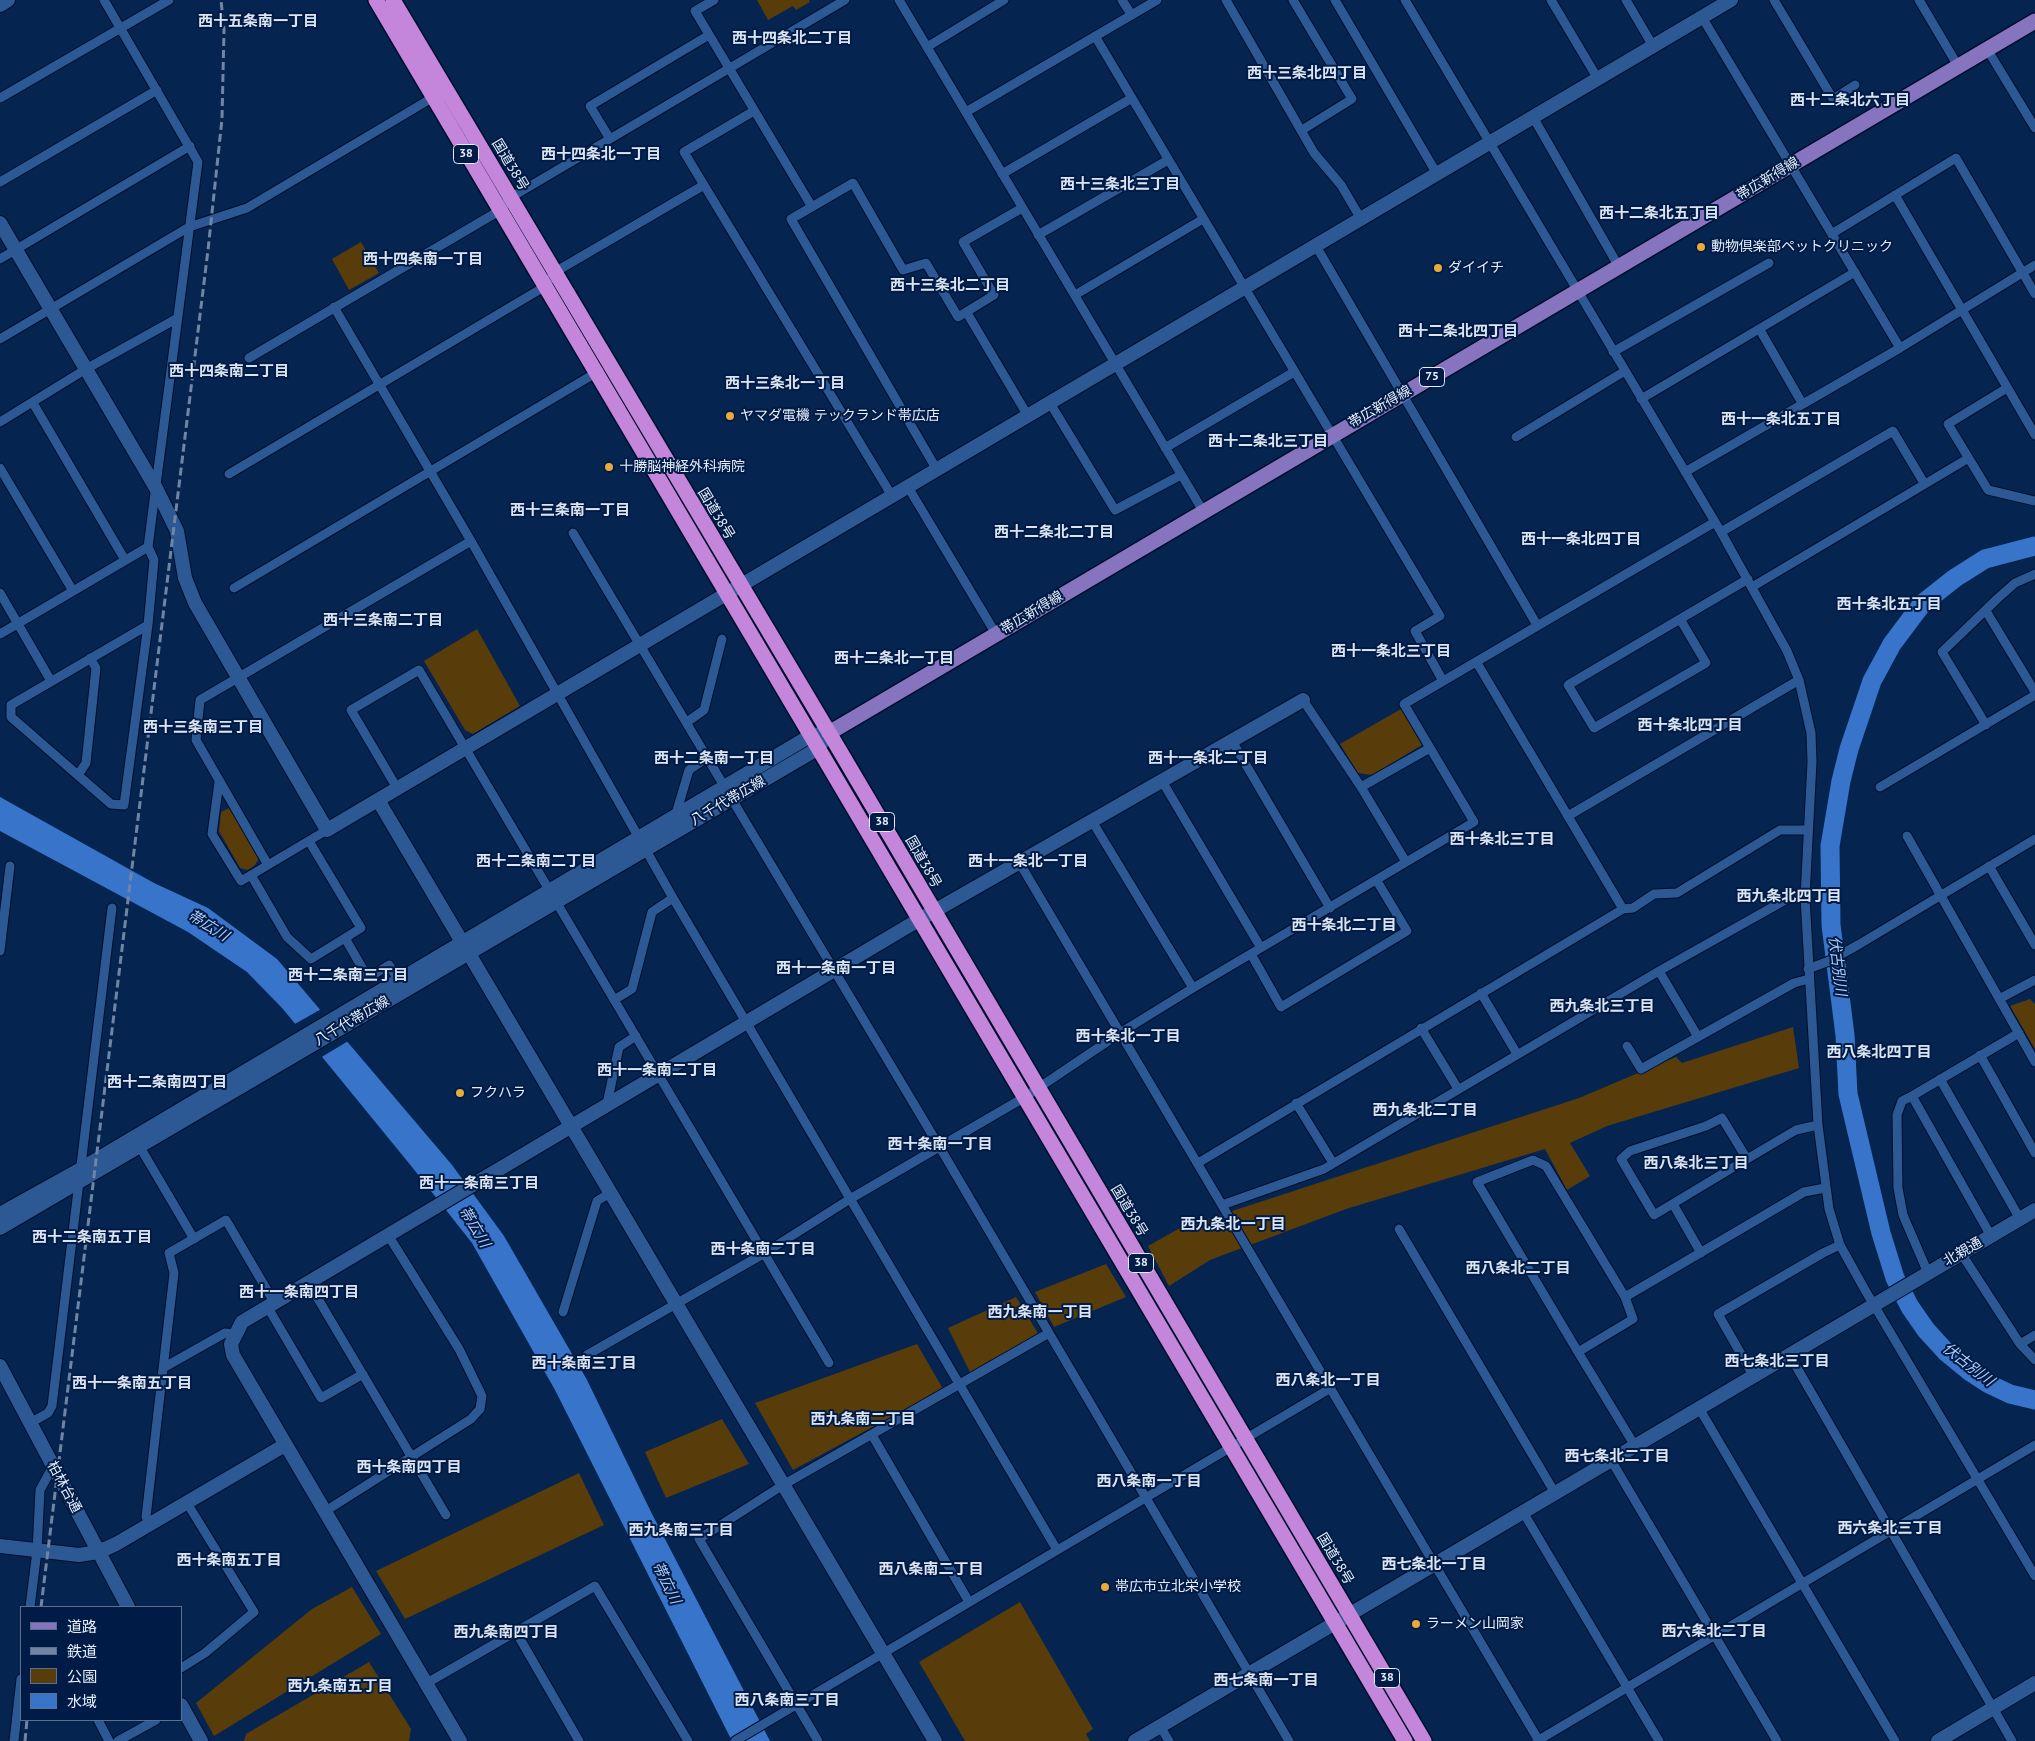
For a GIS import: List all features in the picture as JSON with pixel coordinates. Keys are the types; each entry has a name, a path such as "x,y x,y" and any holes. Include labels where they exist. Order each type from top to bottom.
{"highway":[{"name":"国道38号","path":"376,0 510,198 555,272 610,365 733,589 813,743 920,920 1406,1741"},
{"name":"国道38号","path":"393,0 499,211 544,287 595,373 733,589 829,733 1424,1741"}],"main road":[{"name":"帯広新得線","path":"829,733 2035,21"}],"street":[{"path":"0,5 8,0"},
{"path":"104,0 198,162 176,319 148,547 154,560 148,625 124,805 111,804 11,716 11,705 148,625"},
{"path":"0,98 169,0"},
{"path":"714,0 695,11 812,207"},
{"path":"250,358 499,211 510,198 845,0"},
{"path":"899,0 1203,512"},
{"path":"927,47 1004,0"},
{"path":"1122,0 1131,14"},
{"path":"966,112 1157,0"},
{"path":"1226,0 1314,153 1341,185 1361,219"},
{"path":"1294,0 1352,100 1302,130"},
{"path":"1335,0 1437,174"},
{"path":"1405,0 1721,532 1787,651 1799,680 1811,733 1812,762 1805,898 1818,1125 1829,1209 1840,1245 1874,1306 2035,1576"},
{"path":"1551,0 1598,79"},
{"path":"1626,0 1653,46"},
{"path":"219,782 212,834 241,881 1598,79 1702,17 1716,4 1732,0"},
{"path":"1774,0 1833,99 1855,85"},
{"path":"1919,0 1958,66"},
{"path":"1702,17 1792,164 1900,348"},
{"path":"610,139 590,106 709,35"},
{"path":"1095,36 1440,616 1415,631 1443,681"},
{"path":"1987,49 2035,128"},
{"path":"0,182 157,90"},
{"path":"0,339 189,227 247,208 440,93"},
{"path":"1002,174 1132,98"},
{"path":"754,111 684,152 892,496"},
{"path":"1532,117 1619,267"},
{"path":"0,259 190,146"},
{"path":"1833,233 1956,158 2035,294"},
{"path":"1038,234 1168,160"},
{"path":"937,470 791,219 853,183 903,270 926,263 958,317 994,295 963,242 1022,208"},
{"path":"229,474 544,287 555,272 704,185"},
{"path":"1895,195 2007,388 2032,423 2035,435"},
{"path":"1074,296 1203,219"},
{"path":"0,223 156,488 178,532 185,578 195,603 327,830"},
{"path":"1316,246 1537,626"},
{"path":"1613,352 1769,263"},
{"path":"1685,472 1900,348 2035,265"},
{"path":"1641,399 1855,272"},
{"path":"334,307 471,541 673,898 1057,1550"},
{"path":"967,313 1028,416"},
{"path":"0,422 86,369 176,319"},
{"path":"1760,330 1802,403"},
{"path":"234,588 430,470 610,365"},
{"path":"1165,448 1294,372"},
{"path":"1516,437 1625,372"},
{"path":"2007,388 1948,424 1988,490 2035,501"},
{"path":"33,403 125,560"},
{"path":"1050,403 1115,510 1181,475"},
{"path":"1721,532 1893,430 1924,483"},
{"path":"1680,620 1706,663 1594,728 1568,685 1680,620 1750,583 1967,458"},
{"path":"0,468 73,591"},
{"path":"908,487 996,634"},
{"path":"587,1355 763,1254 850,1199 1025,1097 1120,1032 1474,822 1404,704 1715,522"},
{"path":"573,533 835,970 1289,1741"},
{"path":"268,865 196,740 200,700 471,541"},
{"path":"0,634 148,547"},
{"path":"1986,725 1942,652 2015,583 2034,575"},
{"path":"0,593 51,681"},
{"path":"1880,787 2035,694 1986,611"},
{"path":"687,722 704,710 722,639"},
{"path":"78,775 86,763 96,668 90,658"},
{"path":"1477,663 1623,909"},
{"path":"397,788 351,710 419,670 829,1363"},
{"path":"1568,816 1799,680"},
{"path":"460,1741 233,1356 231,1344 234,1334 242,1322 746,1022 1019,862 1303,700 1361,787 1406,862"},
{"name":"八千代帯広線","path":"0,1228 136,1141 829,733"},
{"path":"1232,741 1330,908"},
{"path":"1361,787 1430,748"},
{"path":"675,817 689,770 708,757"},
{"path":"1162,781 1261,948"},
{"name":"八千代帯広線","path":"643,844 675,817 729,793"},
{"path":"378,800 935,1741"},
{"path":"1092,822 1193,988"},
{"path":"1198,1163 1623,909 1633,908 1654,894 1677,893 1780,830 1808,830"},
{"path":"1907,836 2035,1062"},
{"path":"1627,1046 1641,1068 1794,983 2035,839"},
{"path":"251,875 287,938 311,959 361,928 309,841"},
{"path":"1019,862 1538,1741 1627,1686 1716,1636 2035,1445"},
{"path":"0,951 10,866"},
{"path":"1989,866 2035,945"},
{"path":"1251,954 1281,1007 1407,931 1377,881"},
{"path":"614,1000 632,989 652,912 673,898"},
{"path":"1222,1205 1333,1163 1659,971 1787,899 1805,898"},
{"path":"30,1423 48,1413 52,1406 79,1176 84,1156 112,908"},
{"path":"345,938 368,978 389,965 399,980"},
{"name":"八千代帯広線","path":"342,1021 399,980 465,948"},
{"path":"1659,971 1698,1037"},
{"path":"1999,999 2035,980"},
{"path":"1480,993 1517,1054"},
{"path":"1421,1028 1458,1089"},
{"path":"1928,1273 1903,1215 1898,1188 1897,1115 1902,1101 2019,1033"},
{"path":"607,1104 619,1047 636,1036"},
{"path":"1980,1055 2035,1153"},
{"path":"1940,1079 2020,1219"},
{"path":"1912,1096 1991,1236"},
{"path":"1296,1103 1333,1163"},
{"path":"1747,1159 1722,1118 1706,1126 1630,1151 1621,1159 1654,1215 1796,1130 1818,1125"},
{"path":"136,1141 194,1239"},
{"path":"1578,1352 1633,1319 1625,1297 1546,1166 1533,1160 1477,1182 1578,1352 1635,1446"},
{"name":"八千代帯広線","path":"0,1214 79,1176"},
{"path":"1625,1297 1804,1192 1825,1188"},
{"path":"563,1312 597,1201 610,1192"},
{"path":"1672,1204 1701,1253"},
{"name":"北親通","path":"1135,1741 2035,1210"},
{"path":"151,1524 146,1517 174,1273 170,1253 226,1220 320,1398 363,1374"},
{"path":"1399,1228 1555,1493"},
{"path":"324,1512 471,1419 480,1409 482,1396 459,1349 388,1235"},
{"path":"1754,1375 1718,1314 1840,1245"},
{"path":"1961,1253 2020,1344 2035,1360"},
{"path":"308,1282 446,1515"},
{"path":"163,1368 225,1333 234,1334"},
{"path":"818,1741 699,1539 783,1485 1049,1333"},
{"path":"2020,1344 2035,1335"},
{"path":"1789,1354 2012,1741"},
{"name":"柏林台通","path":"0,1366 127,1606"},
{"path":"735,1741 1331,1388"},
{"path":"1699,1408 1895,1741"},
{"path":"872,1435 970,1602"},
{"path":"0,1546 79,1555 98,1552 151,1524 285,1445"},
{"path":"1611,1460 1777,1741"},
{"path":"30,1606 37,1551 40,1490 53,1466"},
{"path":"182,1667 205,1653 254,1612 187,1503"},
{"path":"1523,1512 1659,1741"},
{"path":"427,1683 595,1586 688,1741"},
{"path":"516,1632 580,1741"},
{"path":"1938,1741 2035,1683"},
{"path":"14,1741 20,1688"},
{"path":"182,1707 201,1741"},
{"path":"99,1721 109,1741"},
{"path":"118,1741 154,1721"},
{"path":"1160,1726 1169,1741"}],"green space":[{"path":"757,0 809,0 810,2 796,10 793,6 768,20"},
{"path":"361,242 379,273 349,290 332,259"},
{"path":"477,629 520,706 473,734 465,730 424,661"},
{"path":"1401,709 1422,745 1372,775 1358,773 1340,744"},
{"path":"229,808 259,858 255,865 248,870 240,868 219,831 221,812"},
{"path":"2030,999 2035,1004 2035,1049 2010,1006"},
{"path":"1793,1027 1799,1068 1607,1126 1570,1143 1590,1176 1567,1190 1545,1149 1346,1209 1210,1260 1169,1286 1148,1246 1180,1228 1579,1098 1676,1057 1682,1063"},
{"path":"1106,1264 1126,1297 1054,1327 1035,1292"},
{"path":"1016,1297 1039,1335 971,1374 948,1328"},
{"path":"917,1344 943,1389 793,1470 755,1403"},
{"path":"722,1419 749,1464 666,1498 645,1452"},
{"path":"579,1473 604,1525 405,1619 376,1571"},
{"path":"352,1587 381,1634 214,1736 196,1703 312,1609"},
{"path":"1020,1602 1093,1729 1086,1734 1090,1741 965,1741 919,1662"},
{"path":"369,1662 411,1729 409,1741 244,1741 246,1734"}],"water":[{"name":"帯広川","path":"0,797 154,883 208,908 277,959 452,1165 504,1236 587,1380 653,1516 770,1741 732,1741 555,1390 472,1243 412,1167 283,1009 247,972 188,932 0,831"}],"pier":[{"path":"323,1008 350,1040 320,1058 293,1025"}],"waterway":[{"name":"伏古別川","path":"2035,546 1985,559 1955,578 1922,604 1892,644 1872,681 1849,749 1841,781 1830,846 1831,925 1845,1035 1848,1094 1881,1233 1895,1278 1910,1307 1926,1330 1947,1353 1989,1384 2010,1394 2035,1400"}],"railway":[{"path":"41,1606 208,250 222,119 224,30 221,0"},
{"path":"25,1741 27,1721"}],"place":[{"name":"動物倶楽部ペットクリニック","path":"1701,247"},
{"name":"ダイイチ","path":"1438,268"},
{"name":"ヤマダ電機 テックランド帯広店","path":"730,416"},
{"name":"十勝脳神経外科病院","path":"609,467"},
{"name":"フクハラ","path":"460,1093"},
{"name":"帯広市立北栄小学校","path":"1105,1587"},
{"name":"ラーメン山岡家","path":"1416,1624"}],"district":[{"name":"西十五条南一丁目","path":"258,22"},
{"name":"西十四条北二丁目","path":"792,39"},
{"name":"西十三条北四丁目","path":"1307,74"},
{"name":"西十二条北六丁目","path":"1850,101"},
{"name":"西十四条北一丁目","path":"601,155"},
{"name":"西十三条北三丁目","path":"1120,185"},
{"name":"西十二条北五丁目","path":"1659,214"},
{"name":"西十四条南一丁目","path":"423,260"},
{"name":"西十三条北二丁目","path":"950,286"},
{"name":"西十二条北四丁目","path":"1458,332"},
{"name":"西十四条南二丁目","path":"229,372"},
{"name":"西十三条北一丁目","path":"785,384"},
{"name":"西十一条北五丁目","path":"1781,420"},
{"name":"西十二条北三丁目","path":"1268,442"},
{"name":"西十三条南一丁目","path":"570,511"},
{"name":"西十二条北二丁目","path":"1054,533"},
{"name":"西十一条北四丁目","path":"1581,540"},
{"name":"西十条北五丁目","path":"1889,605"},
{"name":"西十三条南二丁目","path":"383,621"},
{"name":"西十一条北三丁目","path":"1391,652"},
{"name":"西十二条北一丁目","path":"894,659"},
{"name":"西十条北四丁目","path":"1690,726"},
{"name":"西十三条南三丁目","path":"203,728"},
{"name":"西十二条南一丁目","path":"714,759"},
{"name":"西十一条北二丁目","path":"1208,759"},
{"name":"西十条北三丁目","path":"1502,840"},
{"name":"西十二条南二丁目","path":"536,862"},
{"name":"西十一条北一丁目","path":"1028,862"},
{"name":"西九条北四丁目","path":"1789,897"},
{"name":"西十条北二丁目","path":"1344,926"},
{"name":"西十一条南一丁目","path":"836,969"},
{"name":"西十二条南三丁目","path":"348,976"},
{"name":"西九条北三丁目","path":"1602,1007"},
{"name":"西十条北一丁目","path":"1128,1037"},
{"name":"西八条北四丁目","path":"1879,1053"},
{"name":"西十一条南二丁目","path":"657,1071"},
{"name":"西十二条南四丁目","path":"167,1083"},
{"name":"西九条北二丁目","path":"1425,1111"},
{"name":"西十条南一丁目","path":"940,1145"},
{"name":"西八条北三丁目","path":"1696,1164"},
{"name":"西十一条南三丁目","path":"479,1184"},
{"name":"西九条北一丁目","path":"1233,1225"},
{"name":"西十二条南五丁目","path":"92,1238"},
{"name":"西十条南二丁目","path":"763,1250"},
{"name":"西八条北二丁目","path":"1518,1269"},
{"name":"西十一条南四丁目","path":"299,1293"},
{"name":"西九条南一丁目","path":"1040,1313"},
{"name":"西七条北三丁目","path":"1777,1362"},
{"name":"西十条南三丁目","path":"584,1364"},
{"name":"西八条北一丁目","path":"1328,1381"},
{"name":"西十一条南五丁目","path":"132,1384"},
{"name":"西九条南二丁目","path":"863,1420"},
{"name":"西七条北二丁目","path":"1617,1457"},
{"name":"西十条南四丁目","path":"409,1468"},
{"name":"西八条南一丁目","path":"1149,1482"},
{"name":"西六条北三丁目","path":"1890,1529"},
{"name":"西九条南三丁目","path":"681,1531"},
{"name":"西十条南五丁目","path":"229,1561"},
{"name":"西七条北一丁目","path":"1434,1565"},
{"name":"西八条南二丁目","path":"931,1570"},
{"name":"西六条北二丁目","path":"1714,1632"},
{"name":"西九条南四丁目","path":"506,1633"},
{"name":"西七条南一丁目","path":"1266,1681"},
{"name":"西九条南五丁目","path":"340,1687"},
{"name":"西八条南三丁目","path":"787,1701"}]}
